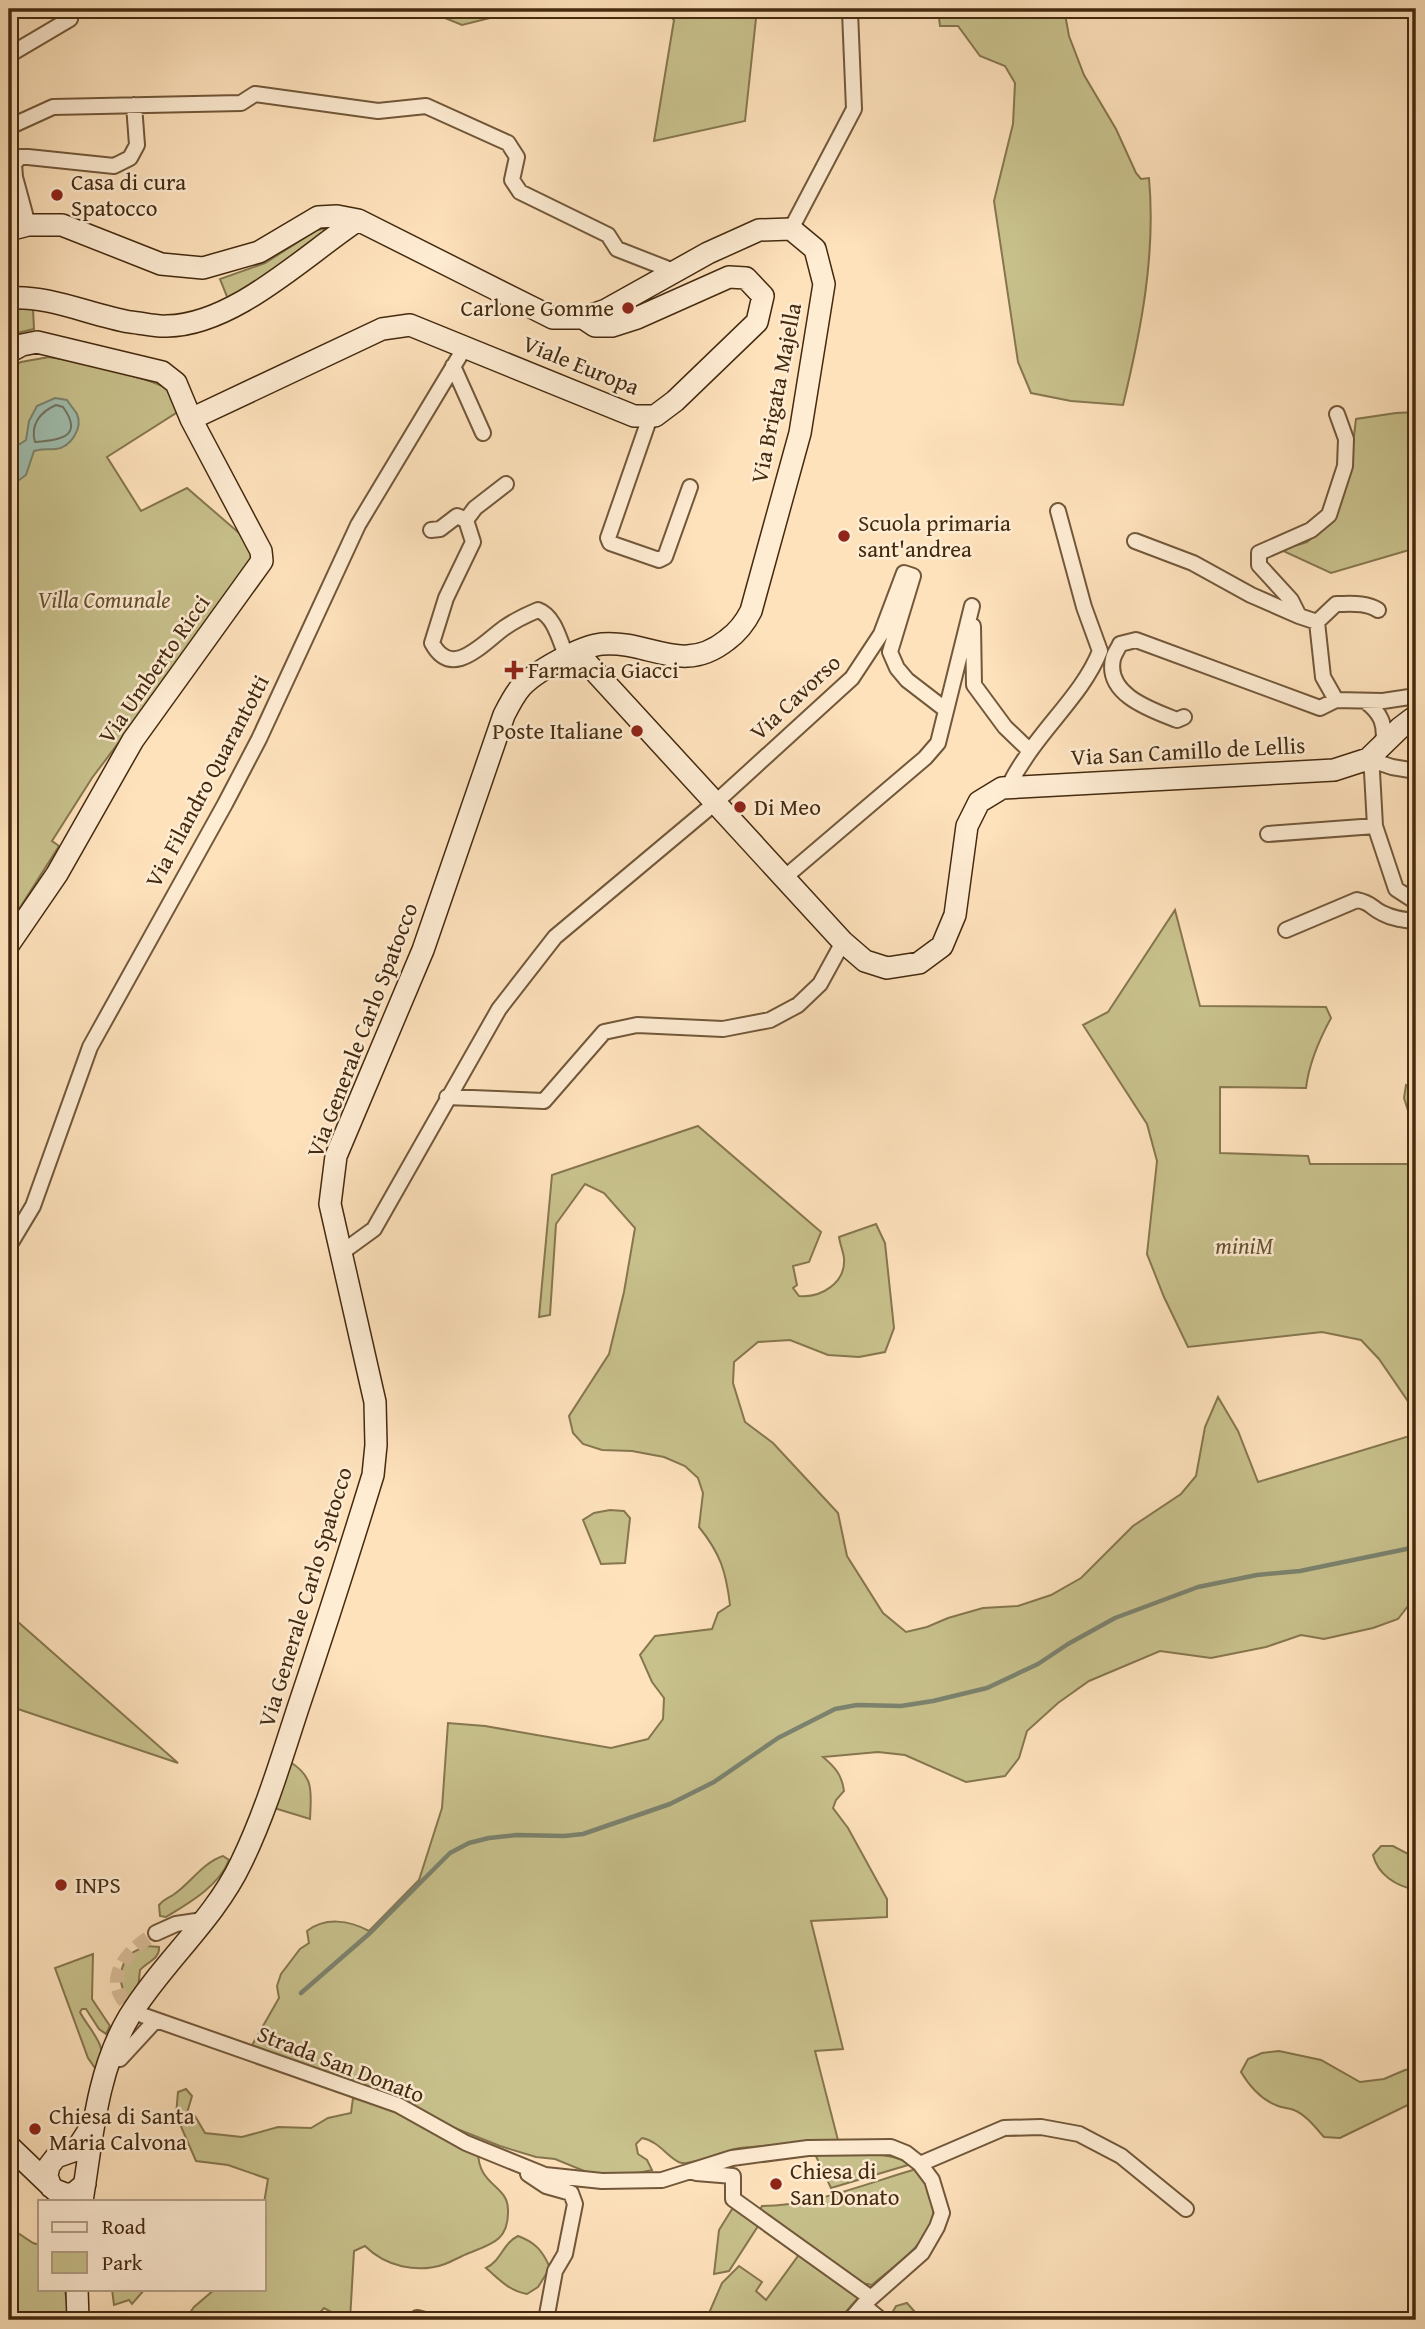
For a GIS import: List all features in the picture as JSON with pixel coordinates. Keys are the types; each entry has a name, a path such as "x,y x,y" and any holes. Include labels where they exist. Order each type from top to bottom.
{"main road":[{"path":"18,228 62,225 161,264 203,268 259,252 318,217 337,216 358,220 553,318 583,318 606,310 708,253 759,230 791,229"},
{"path":"9,298 35,299 128,321 168,327 210,318 268,286 358,220"},
{"name":"Via Brigata Majella","path":"572,655 593,646 611,644 692,657 713,650 746,622 800,432 824,284 815,249 791,229"},
{"name":"Viale Europa","path":"191,419 382,328 410,325 634,416 655,416 675,401 757,322 763,296 746,278 729,277 612,326 595,326 583,318"},
{"path":"9,352 22,345 37,342 162,372 176,383 191,419"},
{"name":"Via Umberto Ricci","path":"9,944 57,874 133,740 262,561 261,551 191,419"},
{"name":"Via San Camillo de Lellis","path":"572,655 715,803 843,942 865,961 887,968 919,963 942,946 956,915 967,825 979,802 1002,788 1334,769 1376,752 1409,722"},
{"name":"Via Generale Carlo Spatocco","path":"85,2185 95,2118 110,2060 129,2017 230,1883 245,1856 284,1753 373,1475 376,1445 375,1402 330,1204 336,1156 423,950 504,715 531,678 572,655"},
{"name":"Via Generale Carlo Spatocco","path":"62,2156 78,2148 95,2118"},
{"path":"9,2146 38,2156 80,2158 85,2185 73,2194 58,2194 9,2146"},
{"path":"58,2194 47,2171 62,2156"},
{"path":"77,2290 78,2320"}],"street":[{"path":"791,229 854,109 850,12"},
{"path":"9,55 70,19"},
{"path":"9,127 53,107 241,103 255,94 378,111 425,106 508,143 517,157 512,180 520,192 608,235 617,249 677,272"},
{"path":"18,228 14,164 20,157 114,166 130,158 137,145 134,105"},
{"name":"Via Filandro Quarantotti","path":"9,1246 33,1206 90,1047 253,750 358,525 465,347"},
{"path":"453,366 483,433"},
{"path":"1299,616 1291,600 1259,565 1259,553 1311,530 1329,515 1345,466 1346,439 1337,414"},
{"path":"650,417 608,538 610,543 659,560 665,557 690,487"},
{"path":"466,520 475,508 506,484"},
{"name":"Via San Camillo de Lellis","path":"1009,788 1012,778 1030,751 1093,669 1100,650 1084,607 1058,511"},
{"path":"430,530 440,529 457,516 466,520 473,542 446,598 432,643 442,656 466,658 506,626 538,610 545,612 572,655"},
{"path":"1135,541 1193,563 1251,595 1317,622"},
{"name":"Via Cavorso","path":"341,1253 374,1229 499,1009 555,937 715,803 852,678 881,634 904,573 914,576 890,652 897,668 907,680 946,710"},
{"path":"1317,622 1336,604 1373,606 1378,610"},
{"path":"784,878 925,758 938,743 971,610 974,685 1004,727 1030,751"},
{"path":"1317,622 1323,677 1336,700"},
{"name":"Via San Camillo de Lellis","path":"1184,717 1177,720 1129,698 1115,680 1112,661 1120,644 1136,640 1320,708 1336,700 1383,701 1416,696"},
{"path":"1364,701 1409,722"},
{"path":"1364,701 1382,716 1385,733 1376,752 1372,772 1375,826 1396,889 1416,902"},
{"path":"1383,701 1409,722"},
{"path":"1376,752 1392,766 1416,771"},
{"path":"1268,834 1375,826"},
{"path":"1286,930 1357,900 1369,902 1380,913 1397,919 1416,921"},
{"path":"447,1097 544,1101 604,1032 637,1025 723,1029 770,1020 798,1005 820,984 843,942"},
{"path":"182,1946 170,1937 156,1933 176,1924 203,1920"},
{"name":"Strada San Donato","path":"110,2060 120,2059 149,2018 398,2105 466,2143 545,2175 603,2181 662,2180 732,2158 808,2148 891,2147 906,2153 920,2164"},
{"path":"850,2320 867,2301 922,2252 937,2227 942,2213 932,2180 920,2164 1004,2128 1041,2127 1079,2134 1121,2156 1186,2209"},
{"name":"Strada San Donato","path":"506,2160 546,2186 571,2193 575,2204 565,2254 555,2271 546,2320"},
{"name":"Strada San Donato","path":"686,2172 733,2176 733,2199 867,2301 881,2320"},
{"path":"415,2320 425,2320"}],"green space":[{"path":"423,9 526,9 462,25"},
{"path":"662,9 757,9 745,121 654,141 674,20"},
{"path":"938,9 1064,9 1069,36 1084,75 1116,129 1136,173 1141,179 1149,178 1149,264 1136,349 1123,405 1071,401 1031,393 1018,362 994,201 1013,124 1015,83 1005,66 980,56 958,26 940,26"},
{"path":"317,230 329,231 265,280 228,299 220,279 265,263"},
{"path":"33,309 34,329 9,335 9,311"},
{"name":"Villa Comunale","path":"49,357 132,376 172,392 179,405 176,413 107,457 141,511 187,488 253,545 256,560 92,778 52,841 59,846 9,925 9,369 21,362"},
{"path":"1416,412 1416,548 1331,573 1281,550 1307,542 1320,531 1351,461 1356,419"},
{"name":"miniM","path":"1175,910 1200,1006 1326,1007 1331,1018 1315,1052 1306,1088 1220,1087 1220,1153 1308,1156 1310,1164 1416,1164 1416,1413 1379,1359 1361,1340 1322,1332 1188,1347 1164,1297 1147,1254 1157,1161 1147,1124 1083,1025 1108,1012"},
{"path":"1406,1085 1416,1091 1416,1136 1404,1098"},
{"path":"698,1126 821,1232 809,1262 793,1266 797,1285 793,1288 799,1296 823,1291 841,1275 844,1258 839,1237 876,1224 885,1243 894,1328 885,1352 859,1357 828,1355 790,1340 758,1342 734,1362 733,1383 745,1422 773,1443 838,1513 847,1556 883,1613 906,1632 983,1608 1018,1606 1051,1595 1081,1578 1133,1526 1181,1494 1196,1476 1205,1427 1218,1397 1238,1431 1258,1482 1416,1434 1416,1586 1408,1606 1398,1619 1373,1628 1324,1639 1301,1635 1266,1647 1211,1658 1160,1651 1089,1681 1058,1703 1027,1731 1019,1758 1005,1776 966,1782 905,1755 878,1752 823,1757 837,1772 843,1785 844,1791 833,1808 848,1828 887,1899 887,1917 811,1921 843,2049 815,2051 839,2144 740,2148 682,2163 654,2143 642,2138 636,2144 638,2154 647,2160 652,2170 638,2173 589,2173 555,2159 536,2157 500,2146 251,2047 279,1998 277,1986 281,1974 300,1949 309,1943 307,1931 329,1922 345,1922 369,1931 419,1880 442,1808 448,1723 485,1726 611,1748 648,1739 663,1719 664,1698 652,1682 640,1655 655,1636 712,1629 718,1613 730,1605 721,1563 699,1527 703,1493 698,1478 685,1466 664,1457 632,1451 602,1450 583,1444 573,1433 569,1416 609,1354 624,1292 635,1228 604,1193 585,1184 556,1224 550,1315 539,1317 552,1175"},
{"path":"624,1511 630,1518 625,1563 601,1564 583,1520 594,1513"},
{"path":"9,1614 178,1763 9,1706"},
{"path":"290,1762 308,1780 311,1793 310,1819 271,1807"},
{"path":"1381,1846 1393,1846 1416,1858 1416,1890 1395,1882 1379,1868 1373,1855"},
{"path":"223,1856 229,1860 211,1886 166,1917 160,1916 161,1903 202,1869"},
{"path":"147,1946 159,1947 159,1951 140,1970 138,1989 130,1999 121,1983 122,1969 132,1953"},
{"path":"93,1954 92,1999 110,2026 106,2034 99,2029 86,2009 80,2012 101,2047 100,2062 95,2068 88,2058 55,1968"},
{"path":"1279,2051 1321,2060 1360,2082 1384,2079 1416,2068 1416,2101 1340,2138 1324,2137 1298,2112 1261,2097 1241,2072 1248,2059 1262,2053"},
{"path":"186,2089 192,2096 187,2113 195,2116 205,2133 242,2137 278,2127 311,2128 328,2118 351,2113 353,2098 395,2109 478,2151 479,2163 487,2179 507,2201 506,2228 492,2243 434,2267 413,2268 392,2263 365,2246 354,2251 350,2320 324,2308 313,2320 185,2320 194,2307 214,2290 266,2290 264,2200 268,2179 228,2165 196,2161 176,2115 178,2092"},
{"path":"814,2152 875,2154 910,2163 831,2188"},
{"path":"916,2169 932,2203 933,2217 929,2230 907,2256 872,2285 856,2282 760,2210 762,2206 820,2198"},
{"path":"734,2206 760,2223 729,2271 714,2274 719,2230"},
{"path":"9,2227 38,2244 38,2290 65,2290 69,2320 9,2320"},
{"path":"518,2236 538,2248 550,2268 538,2287 527,2294 510,2287 486,2268"},
{"path":"801,2252 860,2293 839,2320 706,2320 722,2283 739,2266 762,2282 756,2291 766,2300"},
{"path":"112,2290 144,2290 132,2304 129,2300 114,2305"},
{"path":"907,2303 922,2320 893,2320 892,2313 896,2306"}],"water":[{"path":"55,398 67,400 77,414 77,431 66,445 34,451 26,475 15,483 9,481 9,444 20,444 26,440 29,421 37,406"}],"waterway":[{"path":"301,1993 370,1933 450,1853 469,1843 516,1835 583,1834 670,1804 714,1782 778,1738 835,1709 857,1705 901,1706 987,1688 1038,1664 1115,1618 1198,1587 1257,1575 1300,1571 1416,1547"}],"tunnel":[{"path":"141,2015 127,2005 120,1994 117,1982 119,1971 133,1950 156,1933"}],"place":[{"name":"Casa di cura Spatocco","path":"57,195"},
{"name":"Carlone Gomme","path":"628,308"},
{"name":"Scuola primaria sant'andrea","path":"844,536"},
{"name":"Farmacia Giacci","path":"514,670"},
{"name":"Poste Italiane","path":"637,731"},
{"name":"Di Meo","path":"740,807"},
{"name":"INPS","path":"61,1885"},
{"name":"Chiesa di Santa Maria Calvona","path":"35,2129"},
{"name":"Chiesa di San Donato","path":"776,2184"}]}
